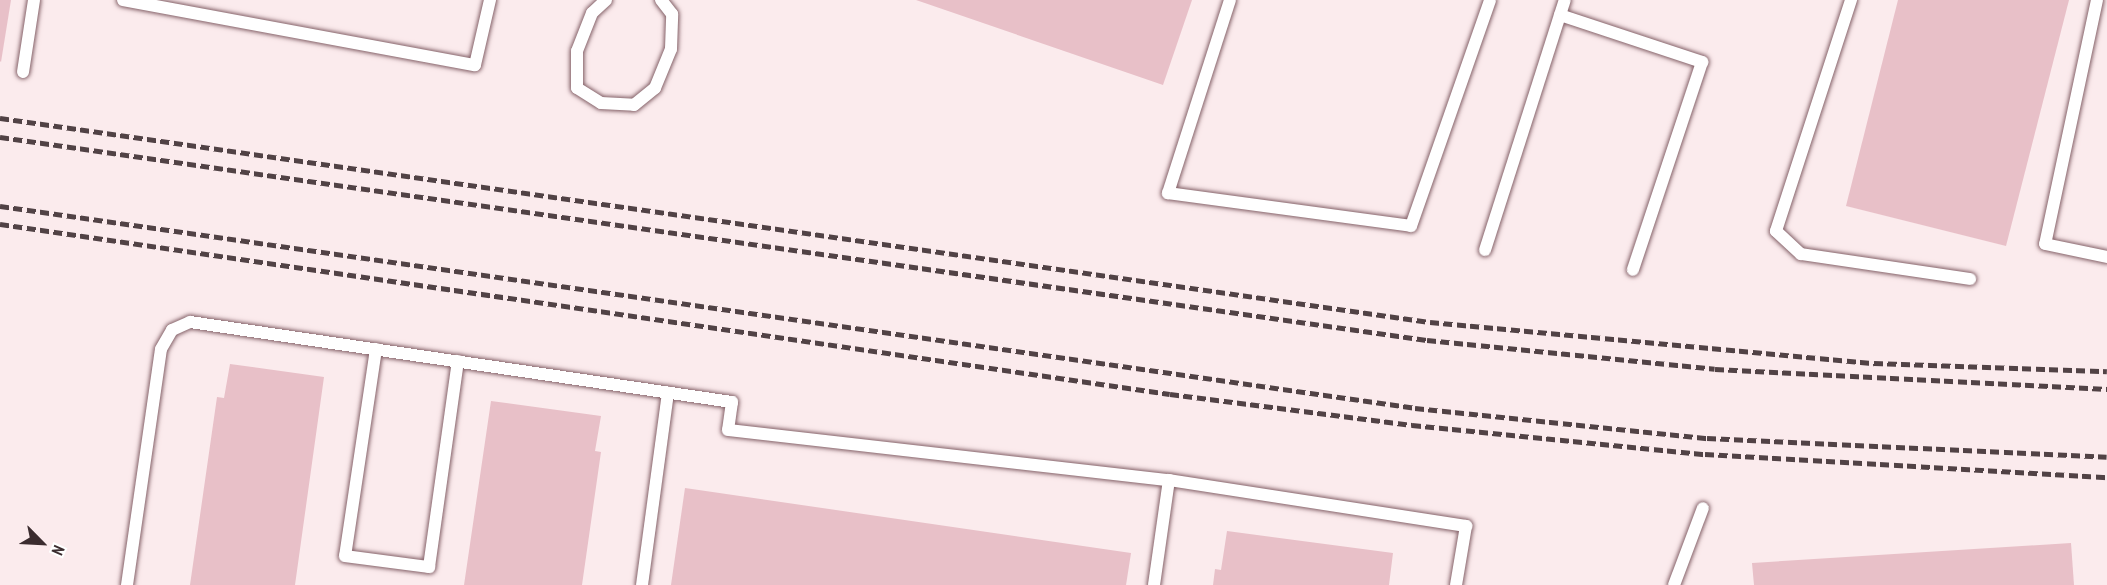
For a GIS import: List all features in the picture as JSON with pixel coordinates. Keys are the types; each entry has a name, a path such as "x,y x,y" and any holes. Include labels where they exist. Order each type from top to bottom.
{"lane":[{"path":"23,72 34,0"},
{"path":"123,0 475,65 490,0"},
{"path":"606,0 592,13 577,51 577,88 600,103 634,105 655,88 671,49 672,14 661,0"},
{"path":"1230,0 1168,193 1411,226 1490,0"},
{"path":"1485,250 1565,0"},
{"path":"2097,0 2045,244 2107,257"},
{"path":"1848,1 1776,231 1801,254 1970,279"},
{"path":"1560,15 1702,62 1633,270"},
{"path":"127,585 161,349 172,330 190,322 732,402 728,430 1169,480 1466,526 1456,585"},
{"path":"376,349 345,556 429,567 458,361"},
{"path":"642,585 668,393"},
{"path":"1154,585 1169,480"},
{"path":"1674,585 1703,508"}],"building":[{"path":"0,0 11,0 1,62 0,61"},
{"path":"916,0 1192,0 1163,85"},
{"path":"1898,0 2069,0 2006,246 1846,206"},
{"path":"230,364 324,377 295,585 190,585 217,397 224,398"},
{"path":"491,401 601,416 595,451 601,452 582,585 464,585"},
{"path":"685,488 1131,553 1126,585 671,585"},
{"path":"1227,531 1393,553 1389,585 1213,585 1215,569 1221,570"},
{"path":"2071,543 2074,585 1754,585 1752,563"}],"railway":[{"path":"0,118 1430,322 1874,363 2107,371"},
{"path":"0,137 1427,340 1715,369 2107,389"},
{"path":"0,206 1415,408 1707,438 2107,457"},
{"path":"0,224 1170,394 1412,425 1705,454 2107,477"}]}
